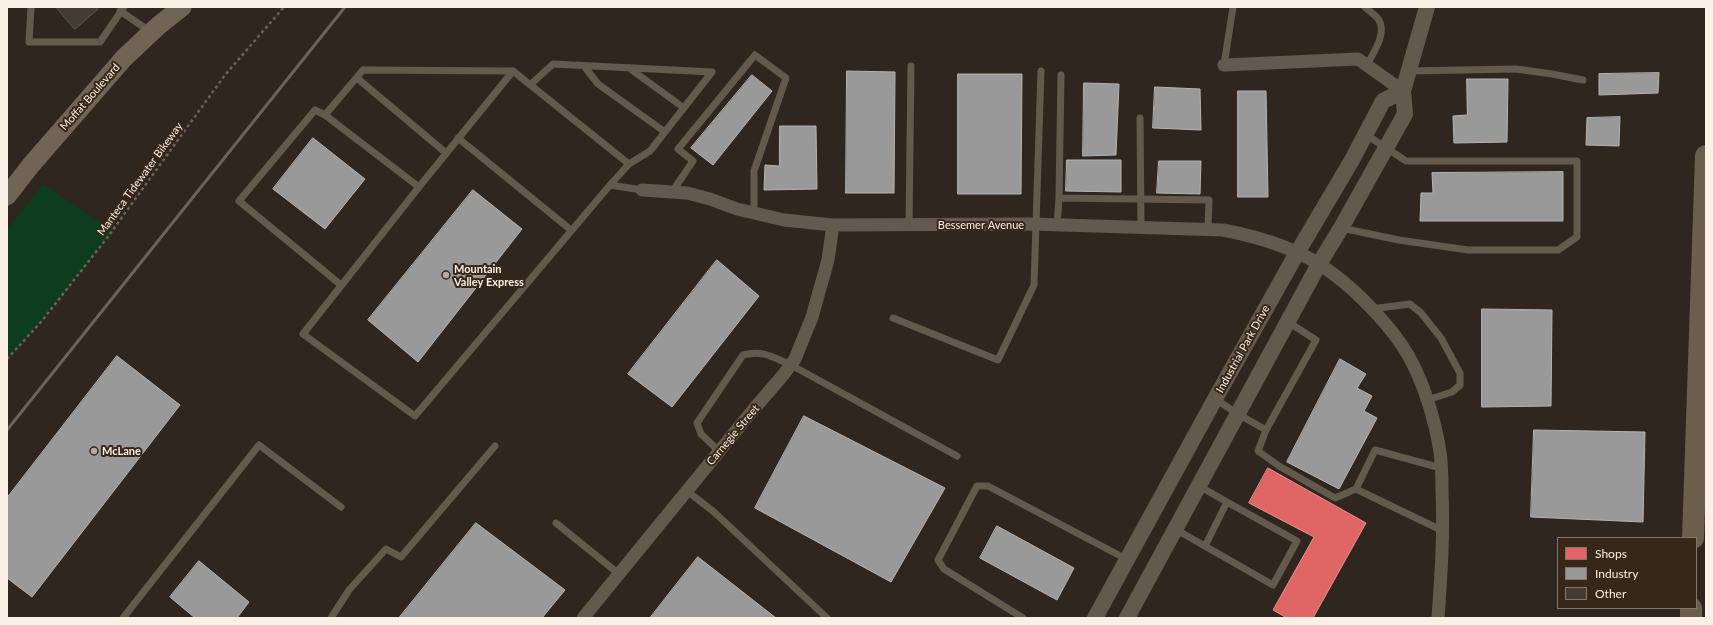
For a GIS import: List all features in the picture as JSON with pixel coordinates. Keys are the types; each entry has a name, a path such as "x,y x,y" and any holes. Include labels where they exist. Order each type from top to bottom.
{"highway":[{"path":"1693,537 1706,156"}],"main road":[{"name":"Moffat Boulevard","path":"7,196 31,165 124,58 151,32 182,7"}],"street":[{"path":"1127,618 1319,264 1405,114 1403,91 1427,7"},
{"path":"1224,65 1358,59 1403,91"},
{"name":"Industrial Park Drive","path":"1095,618 1296,253 1366,134 1383,101 1403,91"},
{"name":"Bessemer Avenue","path":"642,190 687,193 710,198 737,209 784,220 833,225 1036,224 1224,230 1248,234 1268,241 1319,264 1332,272 1371,309 1408,355 1428,400 1441,454 1444,531 1438,618"},
{"name":"Carnegie Street","path":"583,618 795,359 812,316 828,260 833,225"}],"lane":[{"path":"31,7 29,42 100,42 122,9 151,32"},
{"path":"1224,65 1233,7"},
{"path":"1365,7 1378,20 1381,26 1381,36 1367,65"},
{"path":"672,192 693,161 678,149 755,56 786,78 754,171 754,213"},
{"path":"513,71 419,186 303,334 415,416 571,230 629,164 650,152 712,72 553,64 530,85"},
{"path":"584,66 598,84 665,132"},
{"path":"909,225 911,66"},
{"path":"629,68 684,108"},
{"path":"1409,71 1516,69 1583,80"},
{"path":"325,116 363,70 513,71 629,164"},
{"path":"893,318 998,360 1034,285 1041,71"},
{"path":"1057,225 1059,198 1061,75"},
{"path":"357,78 446,153"},
{"path":"341,285 239,201 315,110 419,186"},
{"path":"1140,118 1141,227"},
{"path":"1341,228 1399,240 1468,250 1558,250 1577,237 1577,161 1406,161 1386,146 1366,134"},
{"path":"458,138 571,230"},
{"path":"610,186 642,190"},
{"path":"1059,198 1209,200 1208,229"},
{"path":"1371,309 1410,304 1420,313 1441,338 1460,373 1460,385 1452,392 1428,400"},
{"path":"1288,322 1316,340 1266,430 1258,451 1279,466 1335,498 1356,489 1375,450 1441,468"},
{"path":"719,452 701,434 697,422 743,355 763,353 791,365 957,456"},
{"path":"1215,399 1266,430"},
{"path":"123,618 259,445 341,507"},
{"path":"331,618 349,590 386,549 401,557 496,446"},
{"path":"1023,618 944,569 938,560 977,486 988,486 1128,560"},
{"path":"1175,529 1273,585 1297,541 1198,486"},
{"path":"1356,489 1444,531"},
{"path":"687,490 714,512 827,618"},
{"path":"1205,546 1226,502"},
{"path":"556,523 619,574"}],"path":[{"name":"Manteca Tidewater Bikeway","path":"7,359 40,322 102,244 225,74 284,7"}],"green space":[{"path":"43,184 113,231 41,322 7,359 7,230"}],"building: Shops":[{"path":"1268,468 1366,523 1313,618 1287,618 1273,610 1314,537 1249,503"}],"building: Industry":[{"path":"847,71 895,72 894,193 846,193"},
{"path":"1659,73 1658,93 1599,95 1599,74"},
{"path":"958,74 1022,74 1021,194 958,194"},
{"path":"752,75 772,91 713,165 691,148"},
{"path":"1467,79 1508,79 1507,142 1454,143 1453,116 1467,115"},
{"path":"1084,83 1119,84 1116,155 1083,156"},
{"path":"1155,87 1200,89 1201,130 1153,128"},
{"path":"1238,91 1266,91 1268,197 1238,197"},
{"path":"1620,117 1619,146 1586,145 1587,118"},
{"path":"780,126 816,126 817,189 764,190 765,165 779,166"},
{"path":"313,138 365,179 325,229 273,189"},
{"path":"1067,160 1121,160 1121,192 1066,191"},
{"path":"1159,161 1201,161 1200,194 1157,193"},
{"path":"1563,172 1563,221 1420,221 1421,193 1433,193 1432,173"},
{"name":"Mountain Valley Express","path":"473,190 522,229 418,362 368,320"},
{"path":"717,260 759,296 672,407 628,374"},
{"path":"1482,309 1552,310 1551,406 1482,407"},
{"name":"McLane","path":"117,356 180,405 32,597 7,578 7,498"},
{"path":"1340,359 1366,374 1357,388 1372,396 1364,411 1377,418 1339,489 1287,462"},
{"path":"804,416 945,488 891,582 755,508"},
{"path":"1534,430 1645,432 1643,522 1531,517"},
{"path":"476,523 565,590 542,618 399,618"},
{"path":"997,526 1074,568 1057,600 980,558"},
{"path":"698,557 776,618 650,618"},
{"path":"199,561 249,602 237,618 195,618 170,597"}],"building: Other":[{"path":"56,7 97,7 98,9 75,29"}],"railway":[{"path":"7,430 345,7"}],"place":[{"name":"Mountain Valley Express","path":"446,275"},
{"name":"McLane","path":"94,451"}]}
